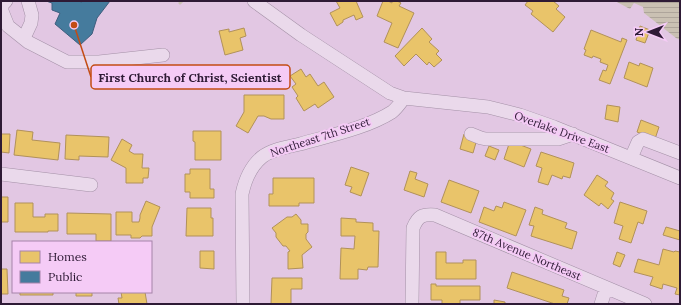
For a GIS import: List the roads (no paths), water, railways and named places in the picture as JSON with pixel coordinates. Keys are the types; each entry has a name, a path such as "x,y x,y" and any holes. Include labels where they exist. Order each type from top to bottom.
{"street":[{"path":"6,1 2,5 2,11 8,26 28,42 68,62 99,62 163,55"},
{"path":"24,38 31,23 32,16 28,1"},
{"name":"Overlake Drive East","path":"254,1 301,35 390,93 404,98 488,107 520,115 573,134 680,178"},
{"name":"Northeast 7th Street","path":"243,304 242,194 244,184 256,163 263,156 272,152 368,123 393,111 404,98"},
{"path":"471,134 481,138 532,140 558,139 573,134"},
{"path":"632,158 638,142 643,140 680,153"},
{"path":"1,174 91,185"},
{"name":"87th Avenue Northeast","path":"412,304 413,228 420,217 427,214 436,215 645,304"},
{"path":"601,304 606,288"}],"place":[{"name":"First Church of Christ, Scientist","path":"74,25"}]}
